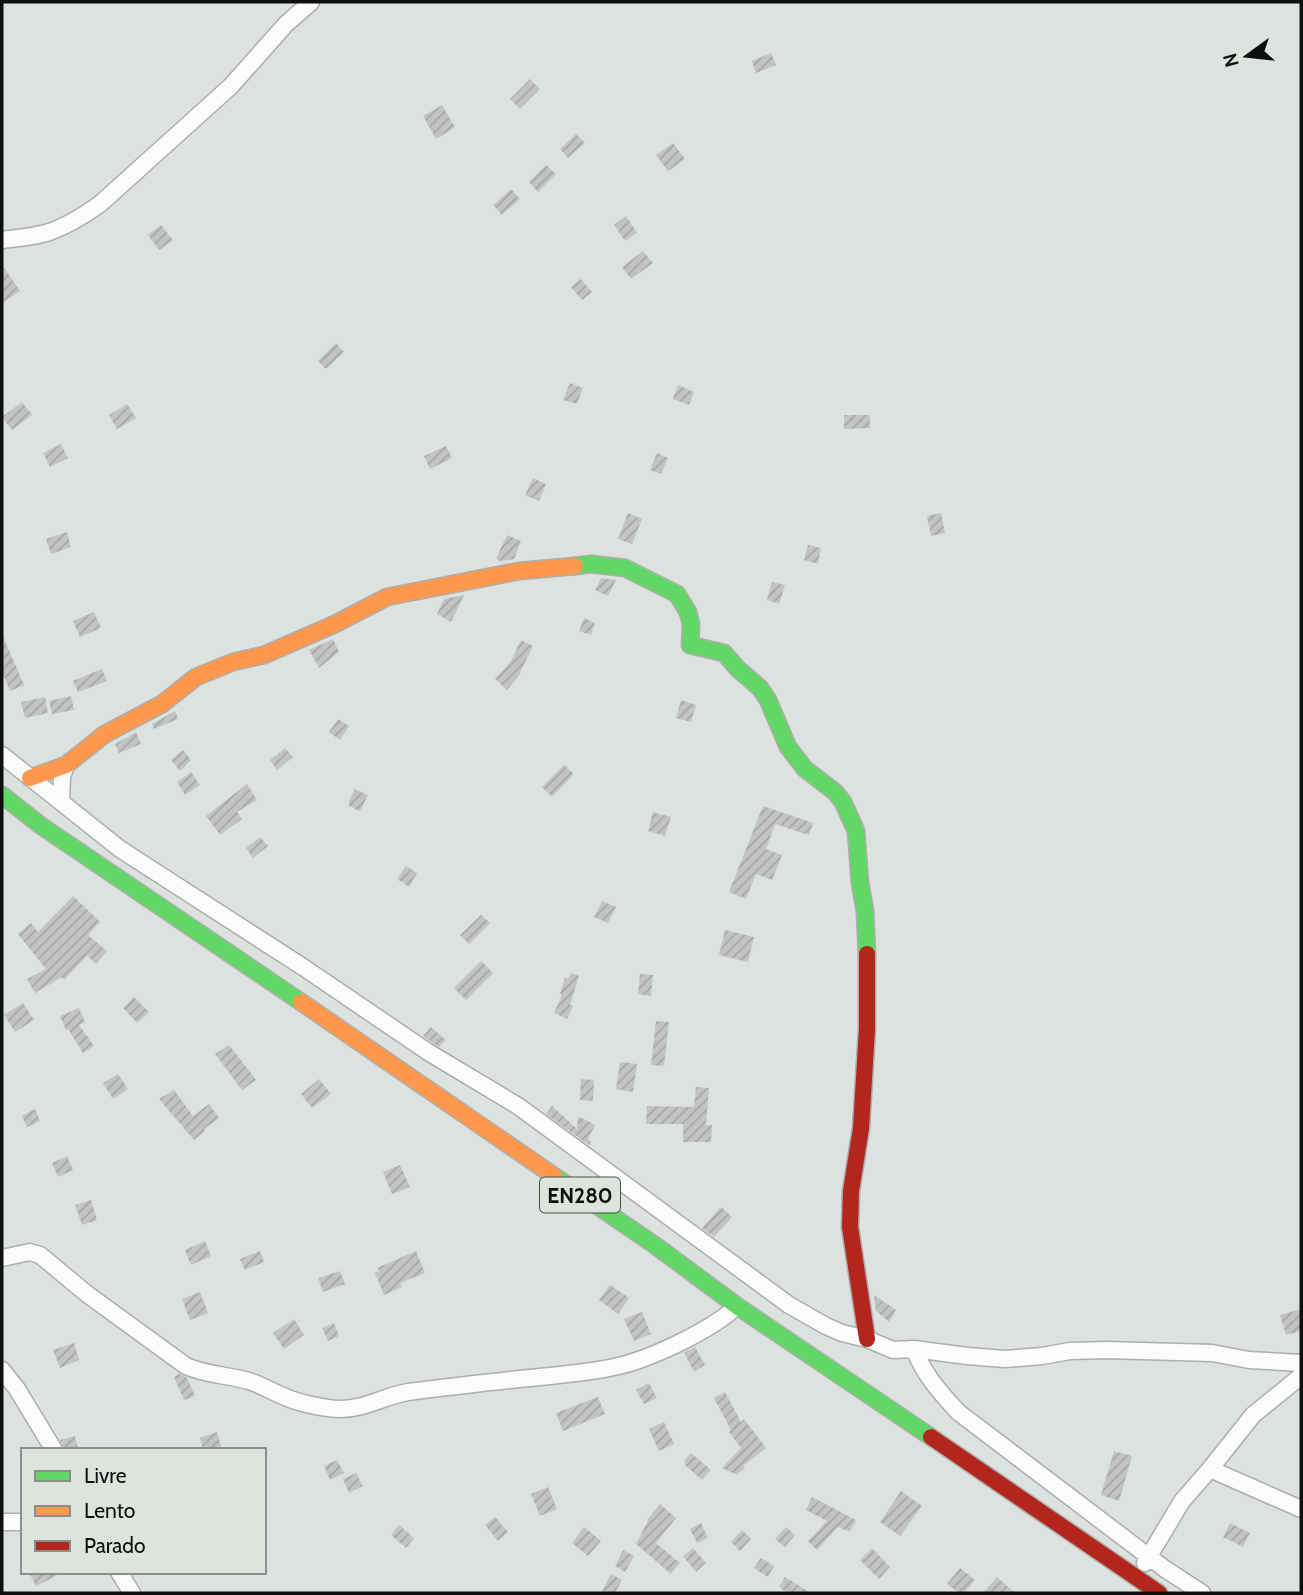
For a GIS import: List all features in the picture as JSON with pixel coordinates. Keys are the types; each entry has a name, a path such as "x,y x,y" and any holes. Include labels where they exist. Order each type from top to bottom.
{"street":[{"path":"2,240 36,236 60,228 100,204 231,86 286,24 311,2"},
{"path":"30,778 66,765 106,734 162,704 196,677 233,662 264,655 335,624 387,597 519,571 591,564 625,568 677,594 692,618 690,645 724,653 760,688 788,747 805,769 844,802 856,831 868,968 861,1128 851,1191 850,1216 852,1250 867,1339"},
{"path":"2,754 120,849 303,967 428,1052 529,1113 789,1306 826,1326 894,1350 914,1349 1005,1359 1070,1351 1108,1350 1212,1353 1249,1360 1301,1363"},
{"path":"61,802 62,777 66,765"},
{"name":"EN280","path":"2,795 40,825 656,1247 737,1306 1159,1593"},
{"path":"2,1258 30,1252 40,1255 87,1294 186,1366 197,1371 247,1380 285,1397 339,1409 361,1408 394,1394 617,1367 683,1340 725,1318 737,1306"},
{"path":"914,1349 932,1384 958,1412 1202,1593"},
{"path":"2,1370 23,1398 53,1448"},
{"path":"1136,1577 1182,1501 1253,1415 1301,1376"},
{"path":"1210,1469 1301,1509"},
{"path":"2,1522 21,1522"},
{"path":"120,1574 132,1593"}],"building":[{"path":"771,53 776,65 756,73 752,61"},
{"path":"530,79 540,89 520,109 510,99"},
{"path":"442,105 455,127 436,139 423,116"},
{"path":"576,134 585,143 568,158 560,149"},
{"path":"673,143 685,159 668,171 656,155"},
{"path":"546,165 556,174 538,192 529,182"},
{"path":"511,189 520,199 502,215 493,205"},
{"path":"626,216 637,233 625,241 614,225"},
{"path":"161,225 173,240 159,250 148,235"},
{"path":"643,251 653,263 631,279 622,267"},
{"path":"2,265 20,291 2,303"},
{"path":"581,279 592,292 582,300 571,287"},
{"path":"336,343 344,352 326,369 318,361"},
{"path":"570,383 583,388 577,404 563,400"},
{"path":"678,385 694,392 689,405 673,399"},
{"path":"22,402 32,415 12,430 2,417"},
{"path":"127,404 136,418 117,429 109,415"},
{"path":"844,415 870,415 870,428 844,429"},
{"path":"61,444 68,458 50,467 43,453"},
{"path":"446,446 452,458 430,469 424,456"},
{"path":"657,453 668,458 661,474 650,470"},
{"path":"533,478 546,484 539,501 525,495"},
{"path":"628,513 642,519 632,544 618,539"},
{"path":"941,513 945,533 931,536 927,516"},
{"path":"67,532 71,547 51,554 46,539"},
{"path":"507,535 521,541 514,559 501,561 496,559"},
{"path":"808,545 821,548 818,564 804,560"},
{"path":"601,578 616,580 608,596 595,590"},
{"path":"772,582 785,585 779,604 767,600"},
{"path":"464,595 451,622 437,614 444,599"},
{"path":"94,612 101,628 80,637 73,621"},
{"path":"584,618 595,623 591,635 579,631"},
{"path":"2,634 24,685 10,691 2,672"},
{"path":"333,639 339,652 319,668 309,650"},
{"path":"521,640 533,646 518,677 507,690 495,679 511,661"},
{"path":"102,669 107,681 78,692 73,681"},
{"path":"71,696 74,710 52,714 49,701"},
{"path":"45,697 48,713 25,718 21,702"},
{"path":"681,700 696,705 691,722 676,718"},
{"path":"175,711 178,719 154,729 152,724"},
{"path":"338,719 349,726 340,740 329,732"},
{"path":"136,732 141,744 119,753 115,744"},
{"path":"285,748 293,757 277,770 270,760"},
{"path":"183,750 191,760 180,771 171,760"},
{"path":"564,765 574,774 552,797 542,787"},
{"path":"191,772 200,785 185,795 177,782"},
{"path":"247,784 257,800 237,812 242,819 220,835 206,816"},
{"path":"355,789 368,795 360,811 349,806"},
{"path":"763,806 813,823 809,835 775,824 766,849 782,855 772,880 756,874 746,899 729,892"},
{"path":"653,812 671,817 665,836 648,831"},
{"path":"260,837 268,846 253,858 246,848"},
{"path":"406,866 417,873 409,887 397,879"},
{"path":"73,896 100,922 88,935 107,951 96,964 87,956 64,980 62,977 35,993 27,979 46,969 18,934 31,923 38,932"},
{"path":"602,901 616,907 608,923 594,917"},
{"path":"481,915 490,923 469,944 460,935"},
{"path":"725,930 754,937 748,962 719,955"},
{"path":"481,961 493,973 466,1000 454,988"},
{"path":"571,973 579,976 570,1005 573,1006 567,1019 554,1013 562,995 560,994 565,978 568,979"},
{"path":"640,974 653,975 651,996 638,994"},
{"path":"134,997 149,1012 137,1023 123,1008"},
{"path":"23,1003 34,1020 15,1032 4,1015"},
{"path":"79,1008 85,1022 79,1025 94,1046 83,1053 68,1029 66,1030 60,1016"},
{"path":"656,1021 669,1022 664,1066 651,1065"},
{"path":"431,1027 446,1040 439,1047 423,1036"},
{"path":"229,1045 256,1080 242,1090 215,1054"},
{"path":"620,1062 637,1064 633,1092 616,1089"},
{"path":"118,1074 128,1089 113,1099 103,1083"},
{"path":"319,1079 331,1094 312,1108 301,1094"},
{"path":"581,1079 594,1080 593,1101 580,1100"},
{"path":"696,1087 709,1088 706,1125 712,1125 711,1142 683,1142 683,1124 646,1124 647,1106 694,1107"},
{"path":"174,1090 193,1116 209,1104 219,1118 194,1140 159,1099"},
{"path":"552,1106 577,1129 578,1116 595,1125 588,1139 591,1142 589,1145 546,1114"},
{"path":"35,1109 40,1121 27,1127 22,1116"},
{"path":"67,1156 73,1170 58,1177 52,1163"},
{"path":"400,1165 410,1187 392,1194 383,1172"},
{"path":"91,1200 97,1220 82,1225 75,1205"},
{"path":"721,1207 732,1217 714,1237 702,1228"},
{"path":"205,1241 211,1256 191,1265 185,1250"},
{"path":"260,1251 264,1262 245,1270 240,1259"},
{"path":"416,1251 425,1273 400,1283 402,1287 384,1295 375,1273 380,1271 377,1268"},
{"path":"340,1271 345,1284 323,1292 318,1278"},
{"path":"610,1285 629,1298 618,1314 599,1300"},
{"path":"200,1292 208,1313 190,1320 182,1299"},
{"path":"874,1295 896,1310 889,1322 876,1311"},
{"path":"1301,1309 1301,1331 1286,1335 1280,1315"},
{"path":"642,1312 651,1334 634,1341 624,1319"},
{"path":"294,1319 304,1335 284,1349 273,1333"},
{"path":"334,1323 339,1336 328,1341 322,1328"},
{"path":"74,1343 79,1360 60,1368 53,1350"},
{"path":"695,1347 705,1365 694,1372 684,1353"},
{"path":"179,1374 187,1378 195,1396 184,1400 174,1377"},
{"path":"649,1383 657,1398 644,1404 636,1390"},
{"path":"725,1392 741,1422 744,1419 766,1448 743,1466 745,1468 737,1475 722,1468 741,1448 729,1432 731,1430 714,1398"},
{"path":"598,1397 605,1414 563,1431 556,1413"},
{"path":"664,1422 674,1444 659,1451 649,1429"},
{"path":"217,1432 221,1448 202,1448 200,1438"},
{"path":"75,1436 78,1448 63,1448 60,1440"},
{"path":"1114,1451 1132,1456 1119,1501 1101,1495"},
{"path":"691,1453 711,1470 702,1480 685,1465 685,1460"},
{"path":"337,1460 344,1473 330,1480 324,1466"},
{"path":"356,1473 363,1486 349,1493 343,1479"},
{"path":"548,1487 557,1509 540,1516 531,1494"},
{"path":"901,1491 922,1506 900,1536 880,1522"},
{"path":"812,1497 856,1520 850,1532 838,1527 817,1550 808,1541 827,1521 806,1510"},
{"path":"660,1504 676,1518 656,1543 680,1563 671,1574 636,1544 647,1520"},
{"path":"495,1517 508,1532 498,1541 485,1525"},
{"path":"701,1523 708,1538 697,1543 690,1529"},
{"path":"1230,1523 1250,1533 1243,1547 1223,1537"},
{"path":"399,1525 414,1538 406,1548 391,1535"},
{"path":"584,1527 601,1541 588,1556 572,1543"},
{"path":"786,1527 795,1535 785,1547 775,1539"},
{"path":"742,1530 751,1539 740,1551 731,1542"},
{"path":"693,1548 706,1563 696,1572 683,1556"},
{"path":"872,1548 890,1567 879,1579 860,1560"},
{"path":"623,1550 634,1556 625,1572 615,1566"},
{"path":"761,1558 774,1566 768,1577 754,1568"},
{"path":"960,1568 975,1580 964,1593 959,1593 947,1584"},
{"path":"30,1574 60,1574 36,1586"},
{"path":"611,1574 622,1580 615,1593 601,1593"},
{"path":"785,1577 811,1593 788,1593 779,1587"},
{"path":"997,1577 1015,1593 983,1593"}],"traffic: fast":[{"path":"575,566 591,564 625,568 677,594 688,612 691,624 690,645 724,653 760,688 788,747 805,769 835,792 843,802 856,831 867,954"},
{"path":"2,795 40,825 301,1002"},
{"path":"554,1176 737,1306 931,1437"}],"traffic: slow":[{"path":"30,778 66,765 105,734 162,704 196,677 233,662 264,655 335,624 387,597 519,571 575,566"},
{"path":"301,1002 554,1176"}],"traffic: jam":[{"path":"867,954 867,1029 861,1128 851,1191 850,1227 867,1339"},
{"path":"931,1437 1159,1593"}]}
